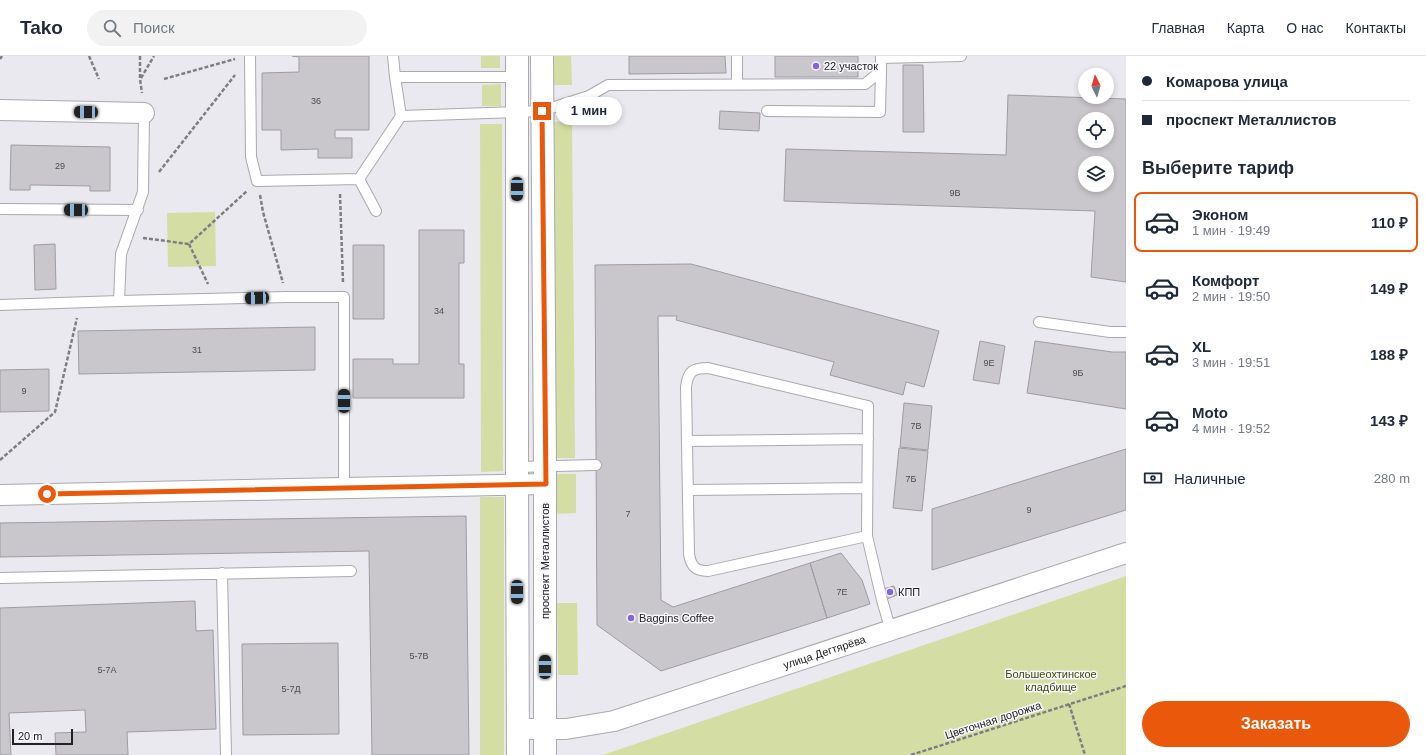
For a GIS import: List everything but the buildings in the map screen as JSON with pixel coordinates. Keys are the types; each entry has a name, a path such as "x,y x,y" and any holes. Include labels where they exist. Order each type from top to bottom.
{"street":[{"name":"проспект Металлистов","path":"542,56 546,475 545,755"},
{"path":"517,66 518,755"},
{"path":"0,110 144,113"},
{"path":"0,495 344,488 546,475"},
{"name":"улица Дегтярёва","path":"518,729 566,728 614,721 1126,553"}],"lane":[{"path":"250,56 251,157 258,181 360,179"},
{"path":"360,179 401,116 394,78 393,56"},
{"path":"737,56 738,84"},
{"path":"767,111 880,112 881,57 961,56"},
{"path":"394,78 517,66"},
{"path":"401,116 542,111 591,100 608,85 865,84 881,71"},
{"path":"119,301 121,254 138,210 143,192 144,113"},
{"path":"360,179 376,211"},
{"path":"0,209 138,210"},
{"path":"0,305 287,297 344,297 344,488"},
{"path":"1039,322 1110,332 1126,332"},
{"path":"867,536 708,571 701,571 695,568 691,562 689,554 686,387 687,378 691,371 699,368 708,368 868,406 867,536 891,631"},
{"path":"687,441 868,440"},
{"path":"546,475 596,465"},
{"path":"688,490 867,488"},
{"path":"0,578 352,571"},
{"path":"222,573 226,755"}],"path":[{"path":"89,56 99,79"},
{"path":"140,56 140,79 154,56"},
{"path":"164,79 237,59"},
{"path":"143,192 237,72"},
{"path":"340,180 344,297"},
{"path":"128,236 189,244 258,181"},
{"path":"258,181 264,212 287,297"},
{"path":"189,244 216,299"},
{"path":"0,460 55,412 80,302"},
{"name":"Цветочная дорожка","path":"911,755 1126,686"},
{"path":"1069,704 1085,755"}],"green space":[{"path":"481,56 500,56 500,68 481,68"},
{"path":"553,56 571,56 572,85 553,85"},
{"path":"501,84 501,106 482,106 482,85"},
{"path":"572,121 575,458 553,458 553,122"},
{"path":"480,124 502,124 503,471 481,472"},
{"path":"215,212 216,266 168,267 167,213"},
{"path":"553,474 576,474 576,513 553,514"},
{"path":"480,497 504,497 504,755 480,755"},
{"name":"Большеохтинское кладбище","path":"1126,576 1126,755 603,755"},
{"path":"557,603 577,603 578,675 558,675"}],"place":[{"name":"22 участок","path":"816,66"},
{"name":"КПП","path":"890,592"},
{"name":"Baggins Coffee","path":"631,618"}],"route":[{"path":"47,494 546,484 542,111"}]}
